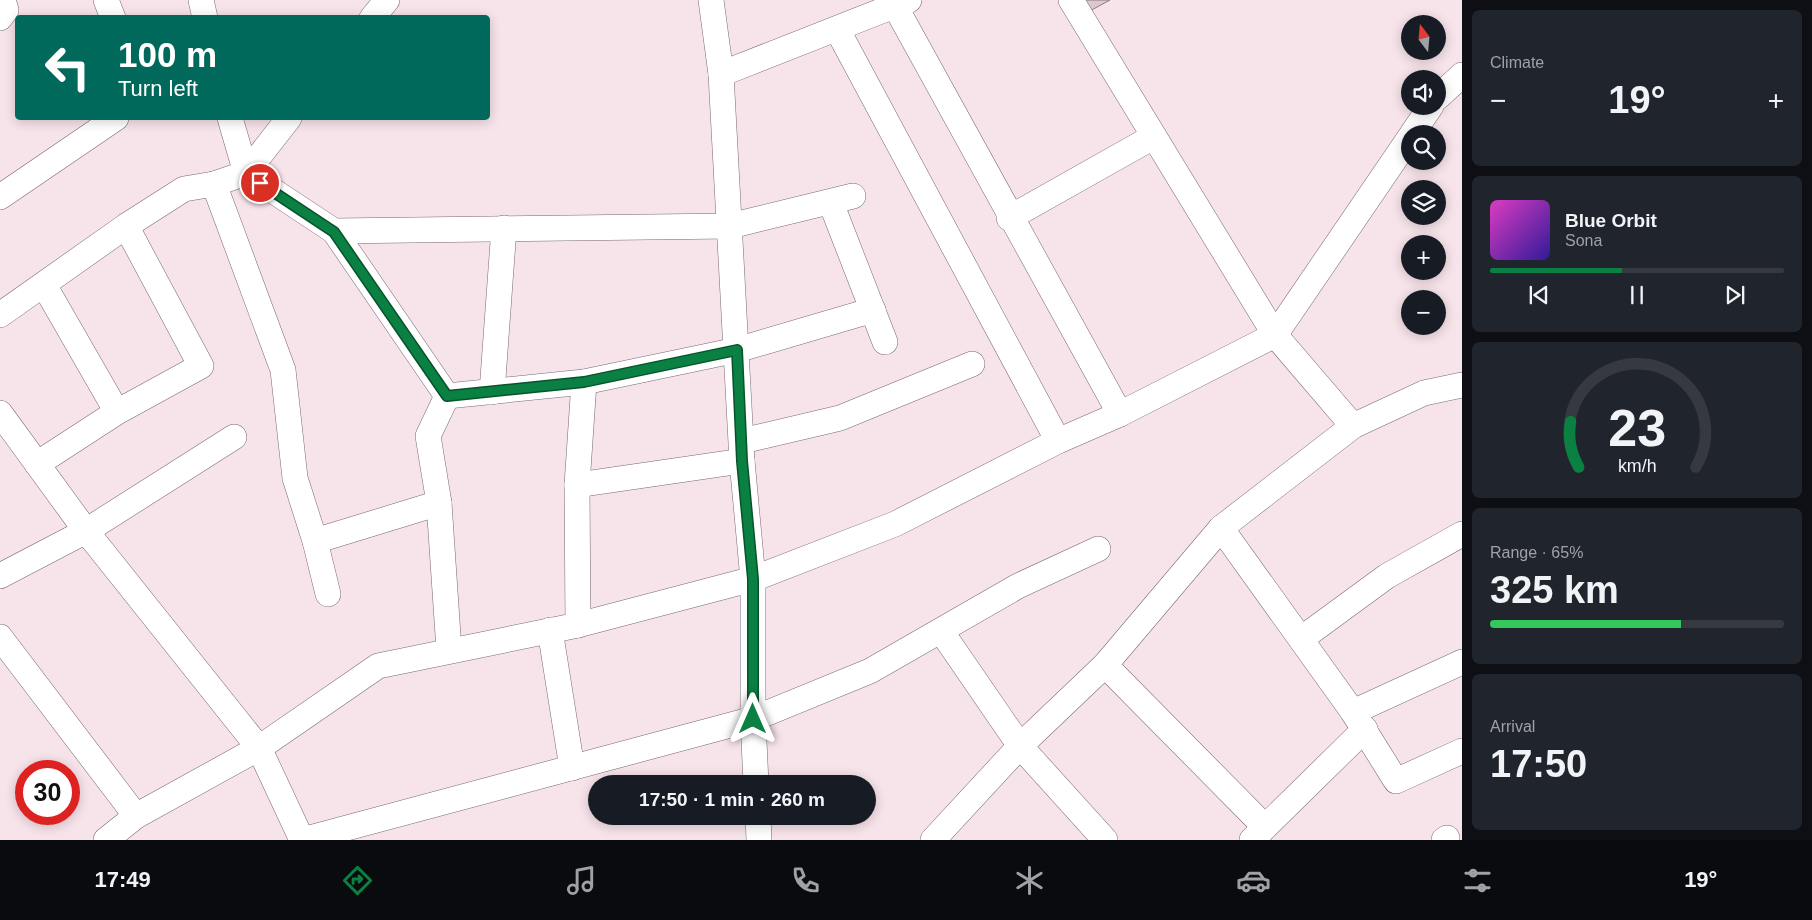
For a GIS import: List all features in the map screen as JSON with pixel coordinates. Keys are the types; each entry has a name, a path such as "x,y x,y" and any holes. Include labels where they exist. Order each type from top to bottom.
{"street":[{"path":"0,18 6,10 2,0"},
{"path":"106,0 112,15"},
{"path":"201,0 204,15"},
{"path":"374,15 387,0"},
{"path":"711,0 721,74 742,451 753,579 753,719 756,775"},
{"path":"1071,0 1275,335 1353,426"},
{"path":"721,74 902,3 1010,218 1120,414"},
{"path":"837,28 1058,441"},
{"path":"1446,90 1462,75"},
{"path":"0,196 113,120"},
{"path":"231,120 246,173 334,232 447,396"},
{"path":"0,314 126,226 184,189 214,184 246,173 286,120"},
{"path":"1010,218 1153,136"},
{"path":"106,840 136,816 259,748 378,666 578,625 753,579 896,524 1058,441 1120,414 1275,335 1401,150"},
{"path":"214,184 283,370 295,478 315,541 328,594"},
{"path":"334,232 730,226 842,200 873,310 885,342"},
{"path":"37,464 117,412 201,366 126,226"},
{"path":"492,392 504,228"},
{"path":"44,285 117,412"},
{"path":"447,396 584,382 737,350 873,310"},
{"path":"577,485 742,451 840,418 972,364"},
{"path":"578,625 577,485 584,382"},
{"path":"946,836 1020,746 1105,665 1221,528 1353,426 1424,393 1462,385"},
{"path":"447,396 428,436 439,503 449,650"},
{"path":"0,413 86,531 259,748 302,840 753,719 870,671 1018,586 1098,548"},
{"path":"0,576 86,531 234,438"},
{"path":"315,541 439,503"},
{"path":"1221,528 1359,721 1396,781 1462,751"},
{"path":"1301,639 1387,576 1462,534"},
{"path":"550,630 572,768"},
{"path":"941,631 1020,746 1104,840"},
{"path":"0,637 136,816"},
{"path":"1105,665 1259,834 1359,721 1462,662"},
{"path":"758,825 759,840"}],"building":[{"path":"1084,0 1110,0 1088,12"}],"route":[{"path":"260,183 334,232 447,396 584,382 737,350 742,461 753,579 753,719"}]}
